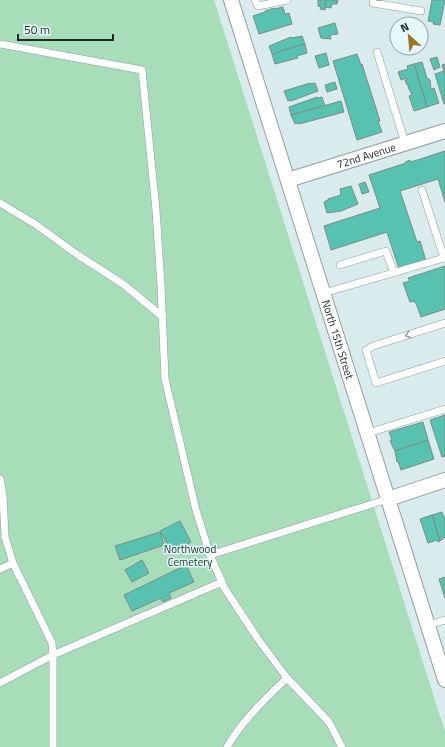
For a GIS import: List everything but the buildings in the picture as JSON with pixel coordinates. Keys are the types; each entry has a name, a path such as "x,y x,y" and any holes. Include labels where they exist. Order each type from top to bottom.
{"street":[{"name":"North 15th Street","path":"231,0 445,680"},
{"name":"72nd Avenue","path":"288,180 445,131"},
{"path":"388,499 445,480"}],"lane":[{"path":"255,0 258,6 287,0"},
{"path":"373,0 373,3 421,11"},
{"path":"0,44 142,70 156,210 163,317 165,379 196,510 210,555 222,582 258,639 287,678 329,722 342,747"},
{"path":"377,52 405,143"},
{"path":"324,293 444,258 422,190"},
{"path":"0,204 35,224 78,255 123,284 163,317"},
{"path":"340,265 386,251 394,273"},
{"path":"445,323 373,346 366,350 376,383 445,361"},
{"path":"368,433 445,409"},
{"path":"0,479 3,495 5,536 13,564 52,643 54,655 53,747"},
{"path":"210,555 388,499"},
{"path":"0,569 13,564"},
{"path":"0,683 54,655 222,582"},
{"path":"428,625 445,620"},
{"path":"227,747 234,735 262,702 287,678"}],"green space":[{"name":"Northwood Cemetery","path":"0,0 214,0 445,732 445,747 0,747"}]}
